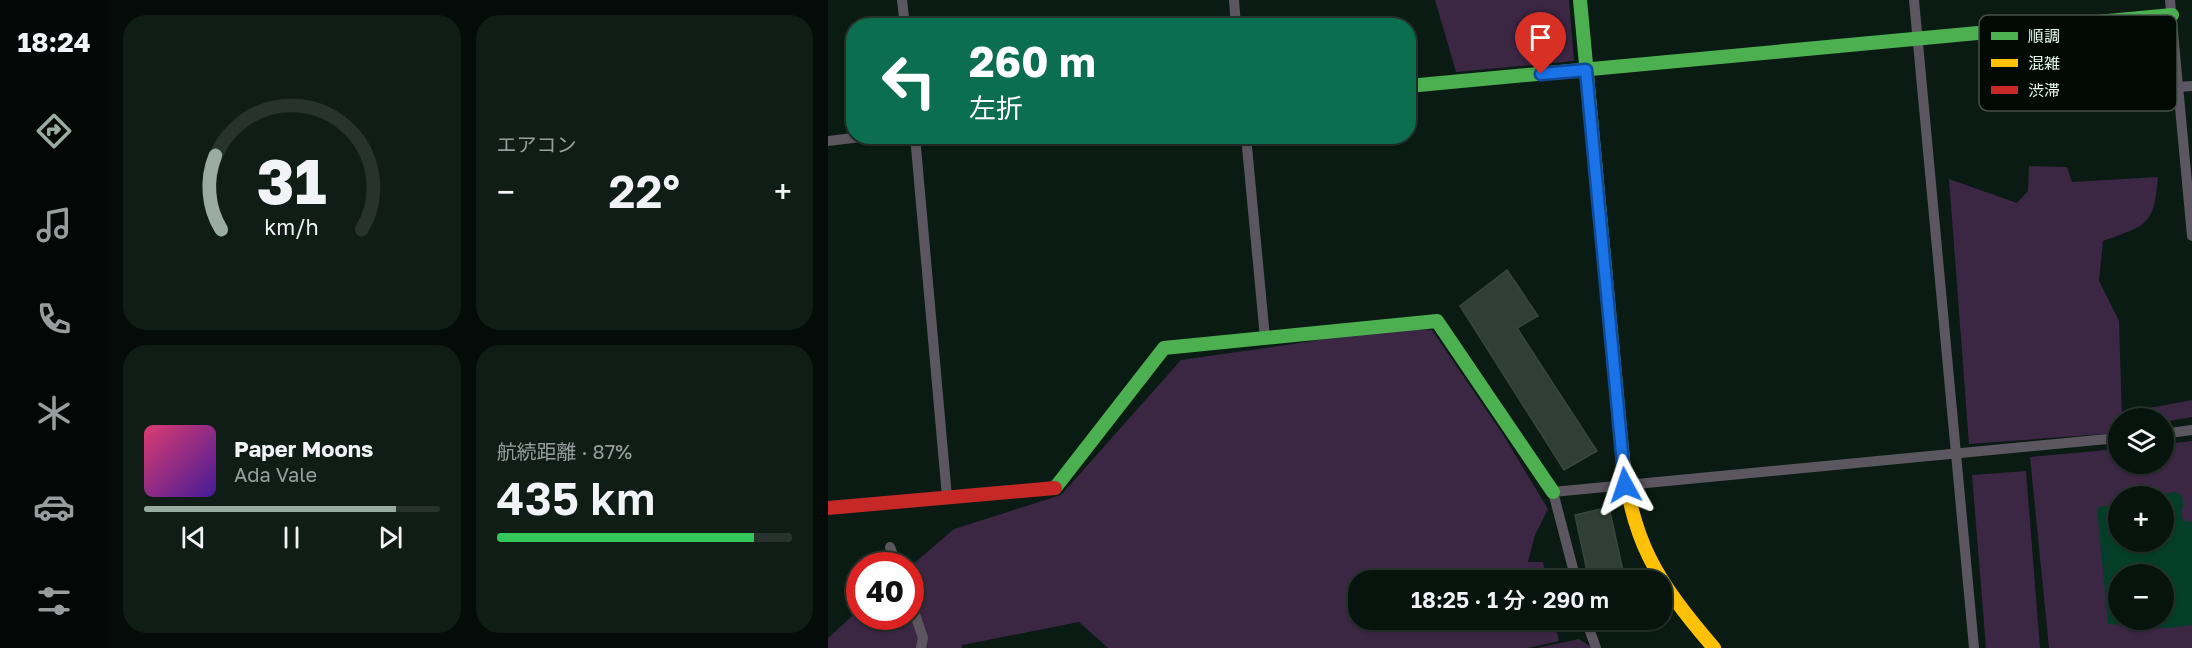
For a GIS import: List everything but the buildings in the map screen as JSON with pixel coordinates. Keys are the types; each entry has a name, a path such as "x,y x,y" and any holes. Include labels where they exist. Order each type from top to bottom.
{"street":[{"path":"902,0 904,18"},
{"path":"1234,0 1235,18"},
{"path":"1580,0 1625,485 1633,520 1649,560 1684,614 1714,648"},
{"path":"1914,0 1974,648"},
{"path":"2170,0 2172,15"},
{"path":"1416,85 1979,33"},
{"path":"2177,75 2192,236"},
{"path":"2178,87 2192,86"},
{"path":"828,141 846,139"},
{"path":"916,144 947,497"},
{"path":"1247,144 1265,338"},
{"path":"828,508 1056,488 1164,348 1437,321 1553,492 1573,570"},
{"path":"2174,432 2192,430"},
{"path":"1553,492 2108,439"},
{"path":"890,547 892,552"},
{"path":"920,630 923,638 921,648"},
{"path":"1590,630 1596,648"}],"shaded area":[{"path":"1435,0 1569,0 1574,61 1456,72"},
{"path":"2029,166 2067,167 2072,182 2158,177 2154,205 2146,221 2139,227 2103,241 2099,281 2119,321 2122,408 2108,408 2108,434 1969,444 1949,179 2017,203 2028,191"},
{"path":"1386,327 1432,330 1504,436 1548,509 1535,535 1528,562 1543,562 1545,570 1348,570 1348,630 1556,630 1559,641 1528,648 1108,648 1079,622 962,645 962,648 828,648 828,638 846,622 846,630 924,630 924,555 954,529 1061,495 1181,360 1313,341"},
{"path":"2192,400 2192,417 2174,420 2174,408 2149,408"},
{"path":"2192,441 2192,648 2049,648 2030,457 2108,450 2108,474 2174,474 2174,443"},
{"path":"2026,471 2040,648 1986,648 1972,475"},
{"path":"2174,492 2182,495 2182,518 2186,522 2192,521 2192,625 2174,627 2174,564 2108,564 2108,624 2097,508 2108,505 2108,552 2174,552"},
{"path":"1579,639 1593,648 1537,648"}],"traffic: fast":[{"path":"1580,0 1622,450"},
{"path":"1416,85 1979,33"},
{"path":"1055,488 1164,348 1437,321 1553,492"}],"traffic: slow":[{"path":"1622,450 1632,509 1649,557 1676,601 1714,648"}],"traffic: jam":[{"path":"828,508 1055,488"}],"route":[{"path":"1541,74 1586,70 1625,485"}]}
